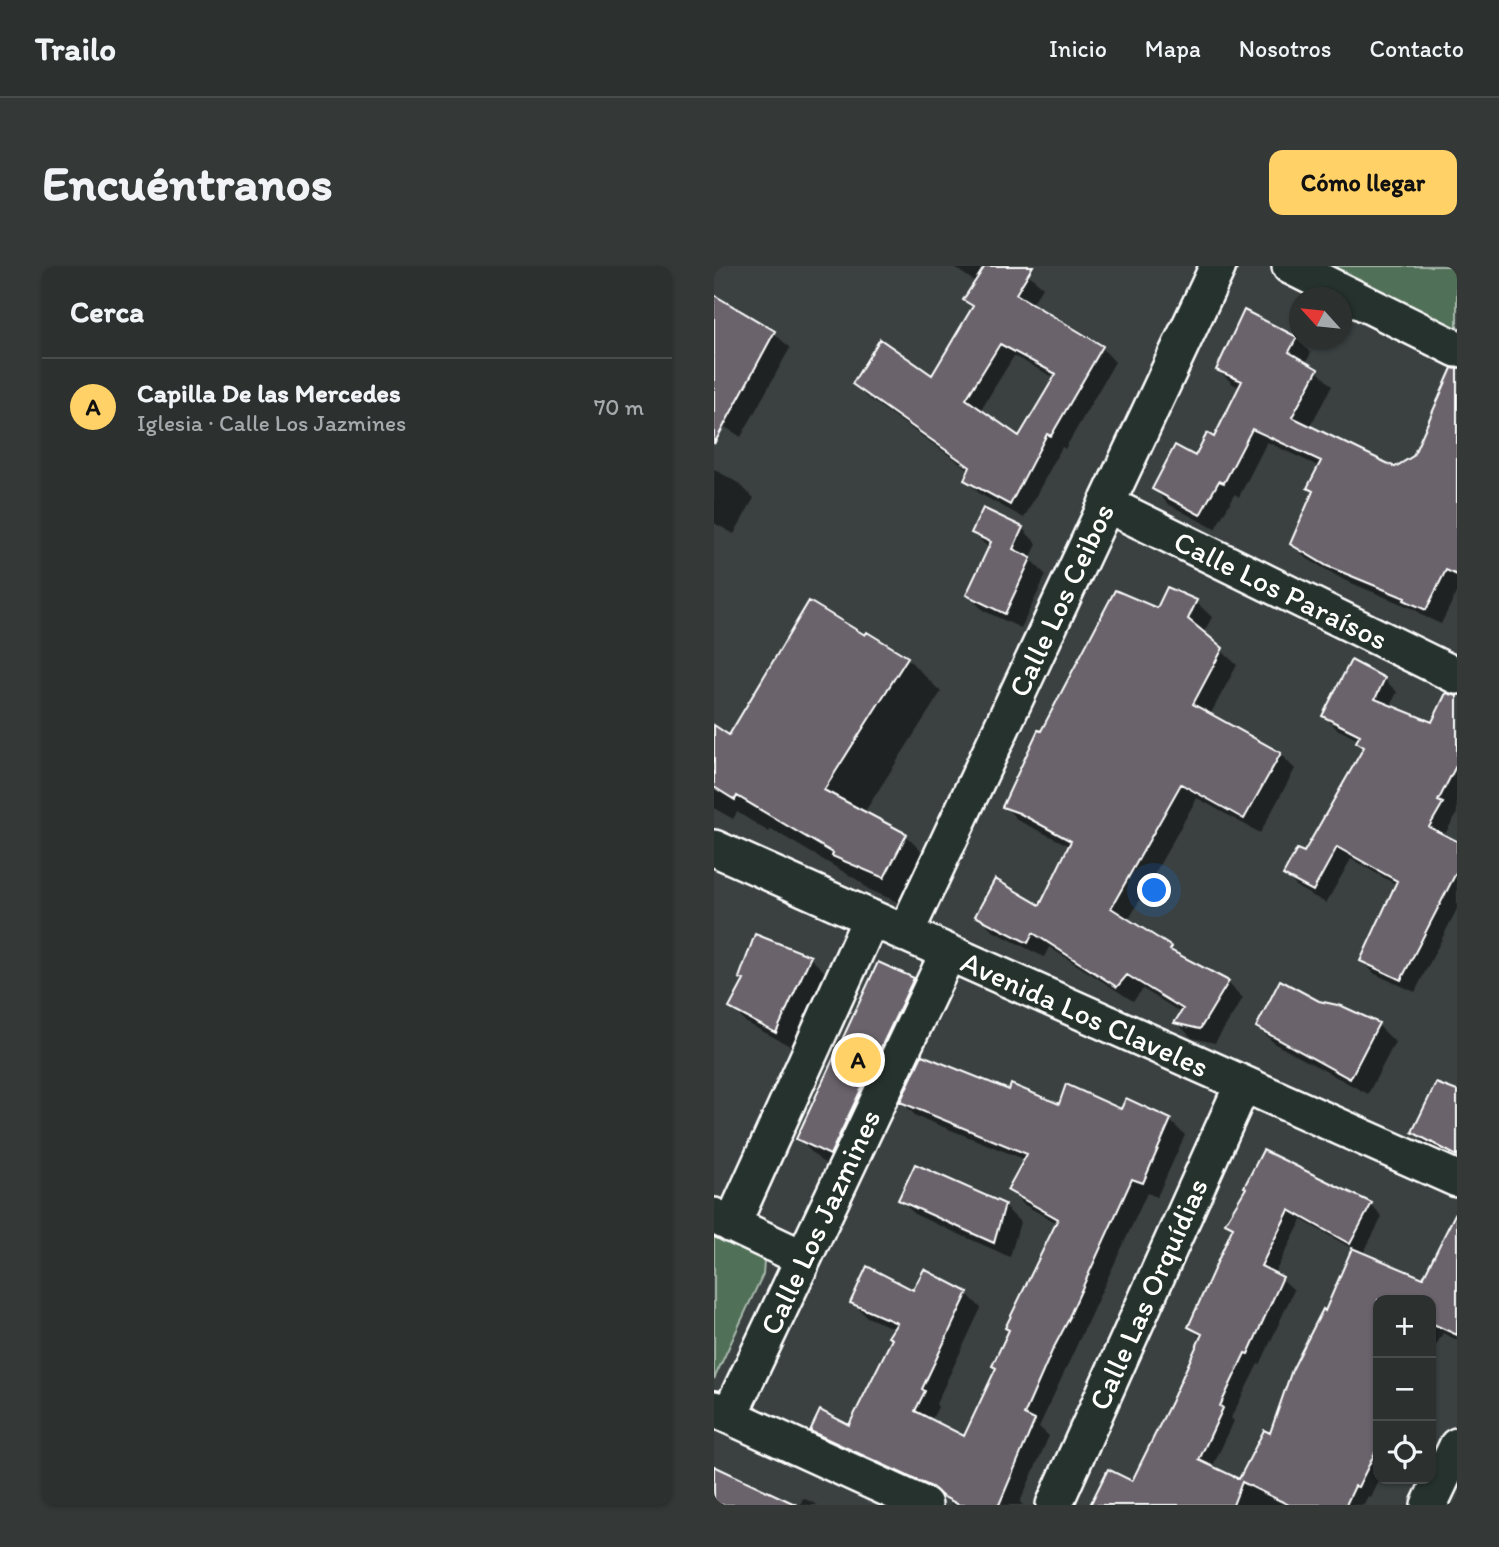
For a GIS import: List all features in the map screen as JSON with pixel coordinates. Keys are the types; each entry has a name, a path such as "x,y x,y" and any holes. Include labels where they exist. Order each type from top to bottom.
{"street":[{"name":"Calle Los Ceibos","path":"905,934 1218,266"},
{"path":"1290,266 1457,349"},
{"name":"Calle Los Paraísos","path":"1106,504 1457,676"},
{"name":"Avenida Los Claveles","path":"714,848 1457,1179"},
{"path":"803,1258 723,1220 871,918"},
{"name":"Calle Los Jazmines","path":"722,1412 803,1258 948,953"},
{"name":"Calle Las Orquídias","path":"1054,1505 1243,1084"},
{"path":"722,1412 924,1505"},
{"path":"1429,1505 1457,1446"}],"green space":[{"path":"1327,266 1457,266 1457,331"},
{"path":"714,1232 756,1252 764,1261 763,1274 714,1379"}],"building":[{"path":"985,266 1033,266 1016,294 1103,346 1051,436 1047,434 1010,505 964,480 970,467 852,384 880,339 932,375 973,306 963,300","holes":["1000,344 1056,374 1019,436 966,399"]},
{"path":"714,295 775,331 714,444"},
{"path":"1244,310 1289,333 1289,352 1318,369 1292,417 1395,467 1413,456 1452,368 1457,369 1457,575 1446,570 1426,610 1404,600 1405,598 1327,566 1290,544 1313,491 1307,488 1321,461 1252,429 1224,483 1219,481 1200,515 1152,489 1175,445 1195,456 1207,433 1214,437 1242,381 1216,370"},
{"path":"983,508 1023,527 1013,549 1031,558 1005,614 966,595 991,542 971,533"},
{"path":"1167,587 1197,600 1188,619 1223,648 1193,704 1281,753 1244,819 1181,784 1111,908 1172,947 1170,950 1229,981 1200,1029 1174,1023 1183,1009 1127,975 1117,987 1033,933 1028,943 975,916 995,879 1040,905 1071,841 1019,813 1002,807 1038,730 1041,731 1115,590 1157,608"},
{"path":"809,601 908,657 824,790 907,834 884,878 832,856 833,853 737,796 735,800 714,787 714,725 729,735"},
{"path":"1351,660 1385,678 1375,699 1432,722 1446,693 1457,696 1457,764 1438,801 1443,803 1429,827 1457,841 1457,871 1401,980 1360,961 1397,881 1337,847 1313,891 1283,875 1297,849 1304,852 1364,747 1356,742 1360,735 1322,716"},
{"path":"755,934 811,956 776,1033 729,1008 744,980 739,978"},
{"path":"878,962 914,978 830,1155 796,1139"},
{"path":"1280,980 1319,1001 1342,1006 1379,1023 1350,1079 1256,1027"},
{"path":"922,1055 1009,1090 1011,1084 1059,1104 1066,1084 1121,1109 1126,1098 1171,1119 1143,1183 1132,1179 1052,1351 1024,1415 1035,1420 999,1505 959,1505 932,1487 810,1431 820,1410 849,1425 892,1339 888,1337 897,1323 850,1303 867,1266 913,1290 924,1269 968,1292 922,1389 925,1391 915,1411 964,1436 996,1368 992,1366 1009,1330 1005,1328 1058,1219 1007,1190 1027,1154 900,1102"},
{"path":"1436,1083 1457,1091 1457,1156 1412,1132"},
{"path":"1263,1150 1372,1203 1350,1244 1289,1210 1261,1266 1283,1277 1248,1354 1245,1353 1220,1406 1223,1408 1199,1460 1239,1479 1264,1430 1270,1433 1292,1370 1323,1309 1325,1311 1352,1248 1423,1278 1457,1210 1457,1335 1436,1325 1436,1295 1373,1295 1373,1457 1346,1505 1289,1505 1242,1482 1233,1505 1090,1505 1108,1469 1132,1481 1171,1402 1202,1334 1188,1327 1233,1227 1225,1223 1246,1188 1244,1187"},
{"path":"915,1164 1005,1204 994,1243 898,1200"},
{"path":"714,1466 797,1505 714,1505"}],"place":[{"name":"Capilla De las Mercedes","path":"858,1060"}]}
